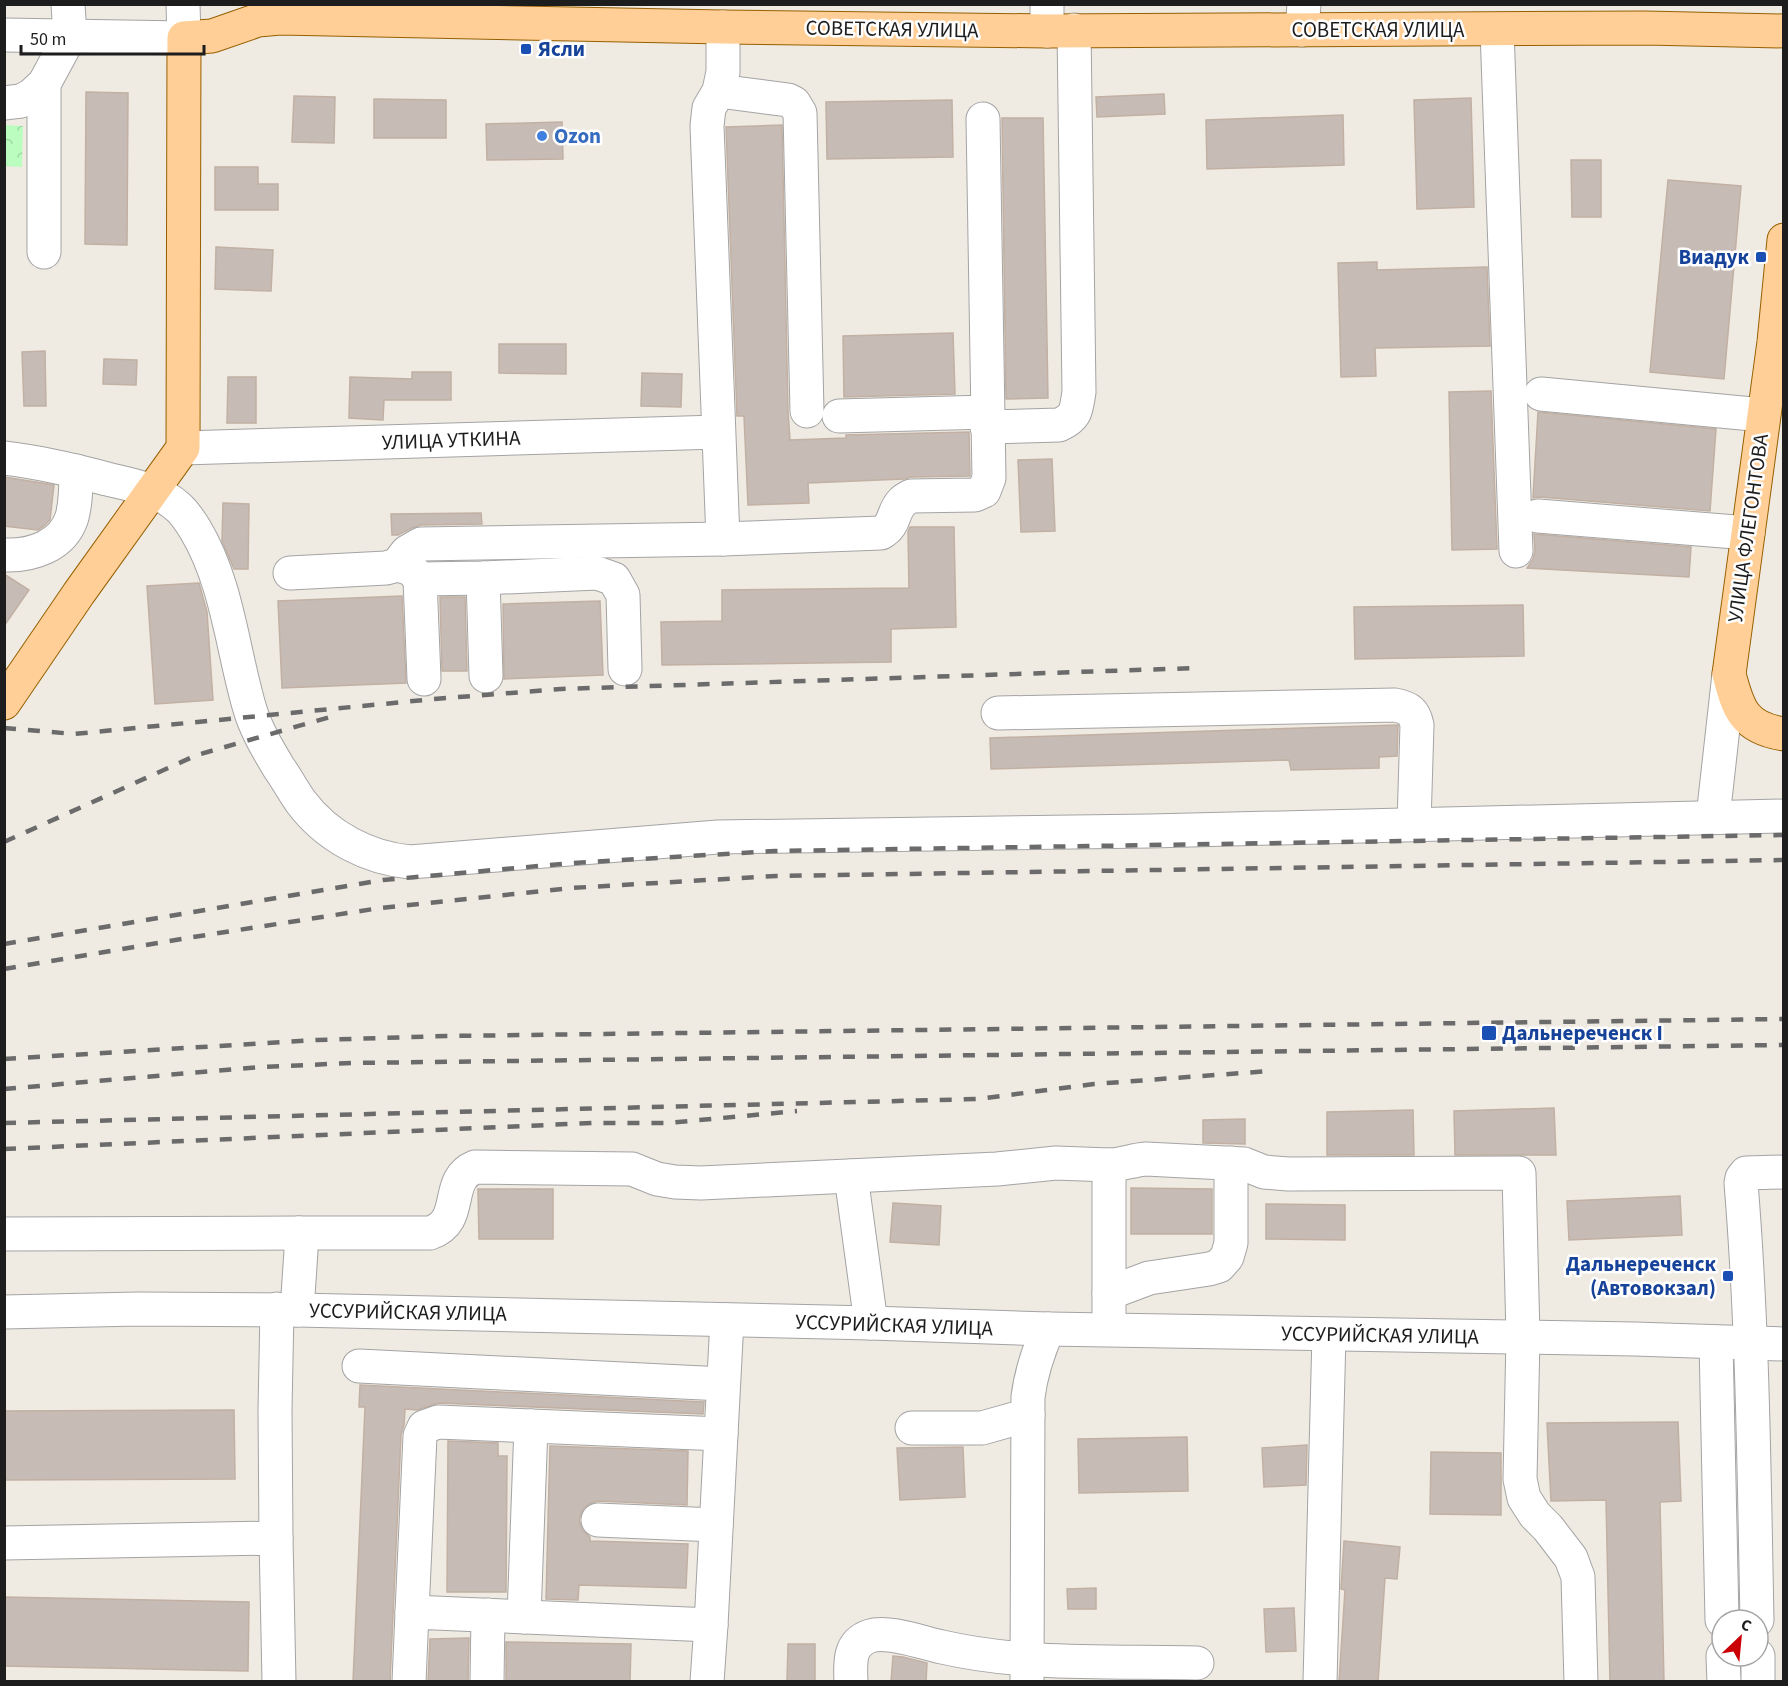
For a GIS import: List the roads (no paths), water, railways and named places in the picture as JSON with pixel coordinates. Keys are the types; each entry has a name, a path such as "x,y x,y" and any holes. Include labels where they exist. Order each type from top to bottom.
{"main road":[{"name":"СОВЕТСКАЯ УЛИЦА","path":"184,38 212,36 258,20 324,12 723,27 1303,17 1497,30 1645,28 1784,31"},
{"path":"4,704 79,592 183,448 184,38"},
{"name":"УЛИЦА ФЛЕГОНТОВА","path":"1729,674 1774,342 1783,253"},
{"path":"1729,674 1737,705 1744,714 1755,725 1784,734"}],"street":[{"path":"183,4 184,38"},
{"path":"44,252 44,84 69,20"},
{"name":"СОВЕТСКАЯ УЛИЦА","path":"4,35 69,20 184,38"},
{"path":"839,416 988,420 1059,425 1068,421 1075,413 1078,392 1056,22"},
{"path":"723,27 723,72 719,91 709,108 707,126 723,539"},
{"path":"1497,30 1516,551"},
{"path":"4,103 21,101 44,84"},
{"path":"719,91 788,100 794,103 800,113 807,411"},
{"path":"424,679 407,552 421,544 723,539 881,533 892,524 899,506 911,496 975,495 984,490 988,478 988,420 983,119"},
{"path":"1541,394 1763,415"},
{"name":"УЛИЦА УТКИНА","path":"183,448 718,432"},
{"path":"4,458 76,471 153,490 186,514 210,560 222,596 252,716 271,754 302,803 315,817 339,837 374,855 392,860 410,862 718,837 1149,831 1784,816"},
{"path":"4,555 31,554 47,548 63,532 71,520 75,502 76,471"},
{"path":"1538,516 1748,533"},
{"path":"290,573 386,568 483,578 597,573 614,579 623,596 625,669"},
{"path":"483,578 486,676"},
{"name":"УЛИЦА ФЛЕГОНТОВА","path":"1713,818 1729,674"},
{"path":"998,713 1384,705 1407,707 1415,714 1417,725 1414,824"},
{"path":"4,1234 430,1233 440,1230 446,1224 461,1177 467,1170 475,1167 632,1169 657,1179 701,1183 997,1169 1040,1164 1072,1163 1109,1166 1146,1159 1244,1164 1264,1172 1288,1174 1520,1173 1523,1337 1520,1479 1524,1498 1535,1515 1571,1558 1578,1577 1581,1682"},
{"path":"1108,1293 1149,1278 1219,1266 1227,1257 1231,1243 1231,1163"},
{"path":"1109,1166 1109,1331"},
{"path":"1757,1608 1752,1343 1741,1183 1746,1173 1784,1172"},
{"path":"851,1176 871,1323"},
{"path":"279,1682 275,1410 287,1310 301,1251 299,1233"},
{"name":"УССУРИЙСКАЯ УЛИЦА","path":"4,1312 138,1309 287,1310 871,1323 1109,1331 1523,1337 1784,1344"},
{"path":"707,1682 727,1320"},
{"path":"1027,1671 1030,1378 1037,1353 1048,1329"},
{"path":"1320,1682 1329,1335"},
{"path":"1716,1342 1722,1608"},
{"path":"359,1366 723,1384"},
{"path":"912,1428 982,1428 1028,1415"},
{"path":"409,1682 420,1436 424,1427 438,1422 721,1434"},
{"path":"524,1617 531,1426"},
{"path":"598,1520 716,1525"},
{"path":"4,1543 276,1538"},
{"path":"412,1612 711,1625"},
{"path":"487,1682 488,1615"},
{"path":"851,1682 852,1651 860,1641 873,1635 889,1635 950,1649 1027,1671 1197,1663"}],"railway":[{"path":"4,728 74,734 561,689 1198,668"},
{"path":"4,842 197,755 337,715"},
{"path":"4,944 383,880 572,863 775,851 1784,835"},
{"path":"4,969 380,908 571,888 776,876 1784,860"},
{"path":"4,1059 317,1040 447,1036 1784,1019"},
{"path":"4,1089 260,1067 353,1063 1784,1045"},
{"path":"4,1123 978,1099 1094,1084 1269,1071"},
{"path":"4,1149 592,1123 668,1123 797,1111"}],"place":[{"name":"Ясли","path":"526,49"},
{"name":"Ozon","path":"542,136"},
{"name":"Виадук","path":"1761,257"},
{"name":"Дальнереченск I","path":"1489,1033"},
{"name":"Дальнереченск (Автовокзал)","path":"1728,1276"}]}
